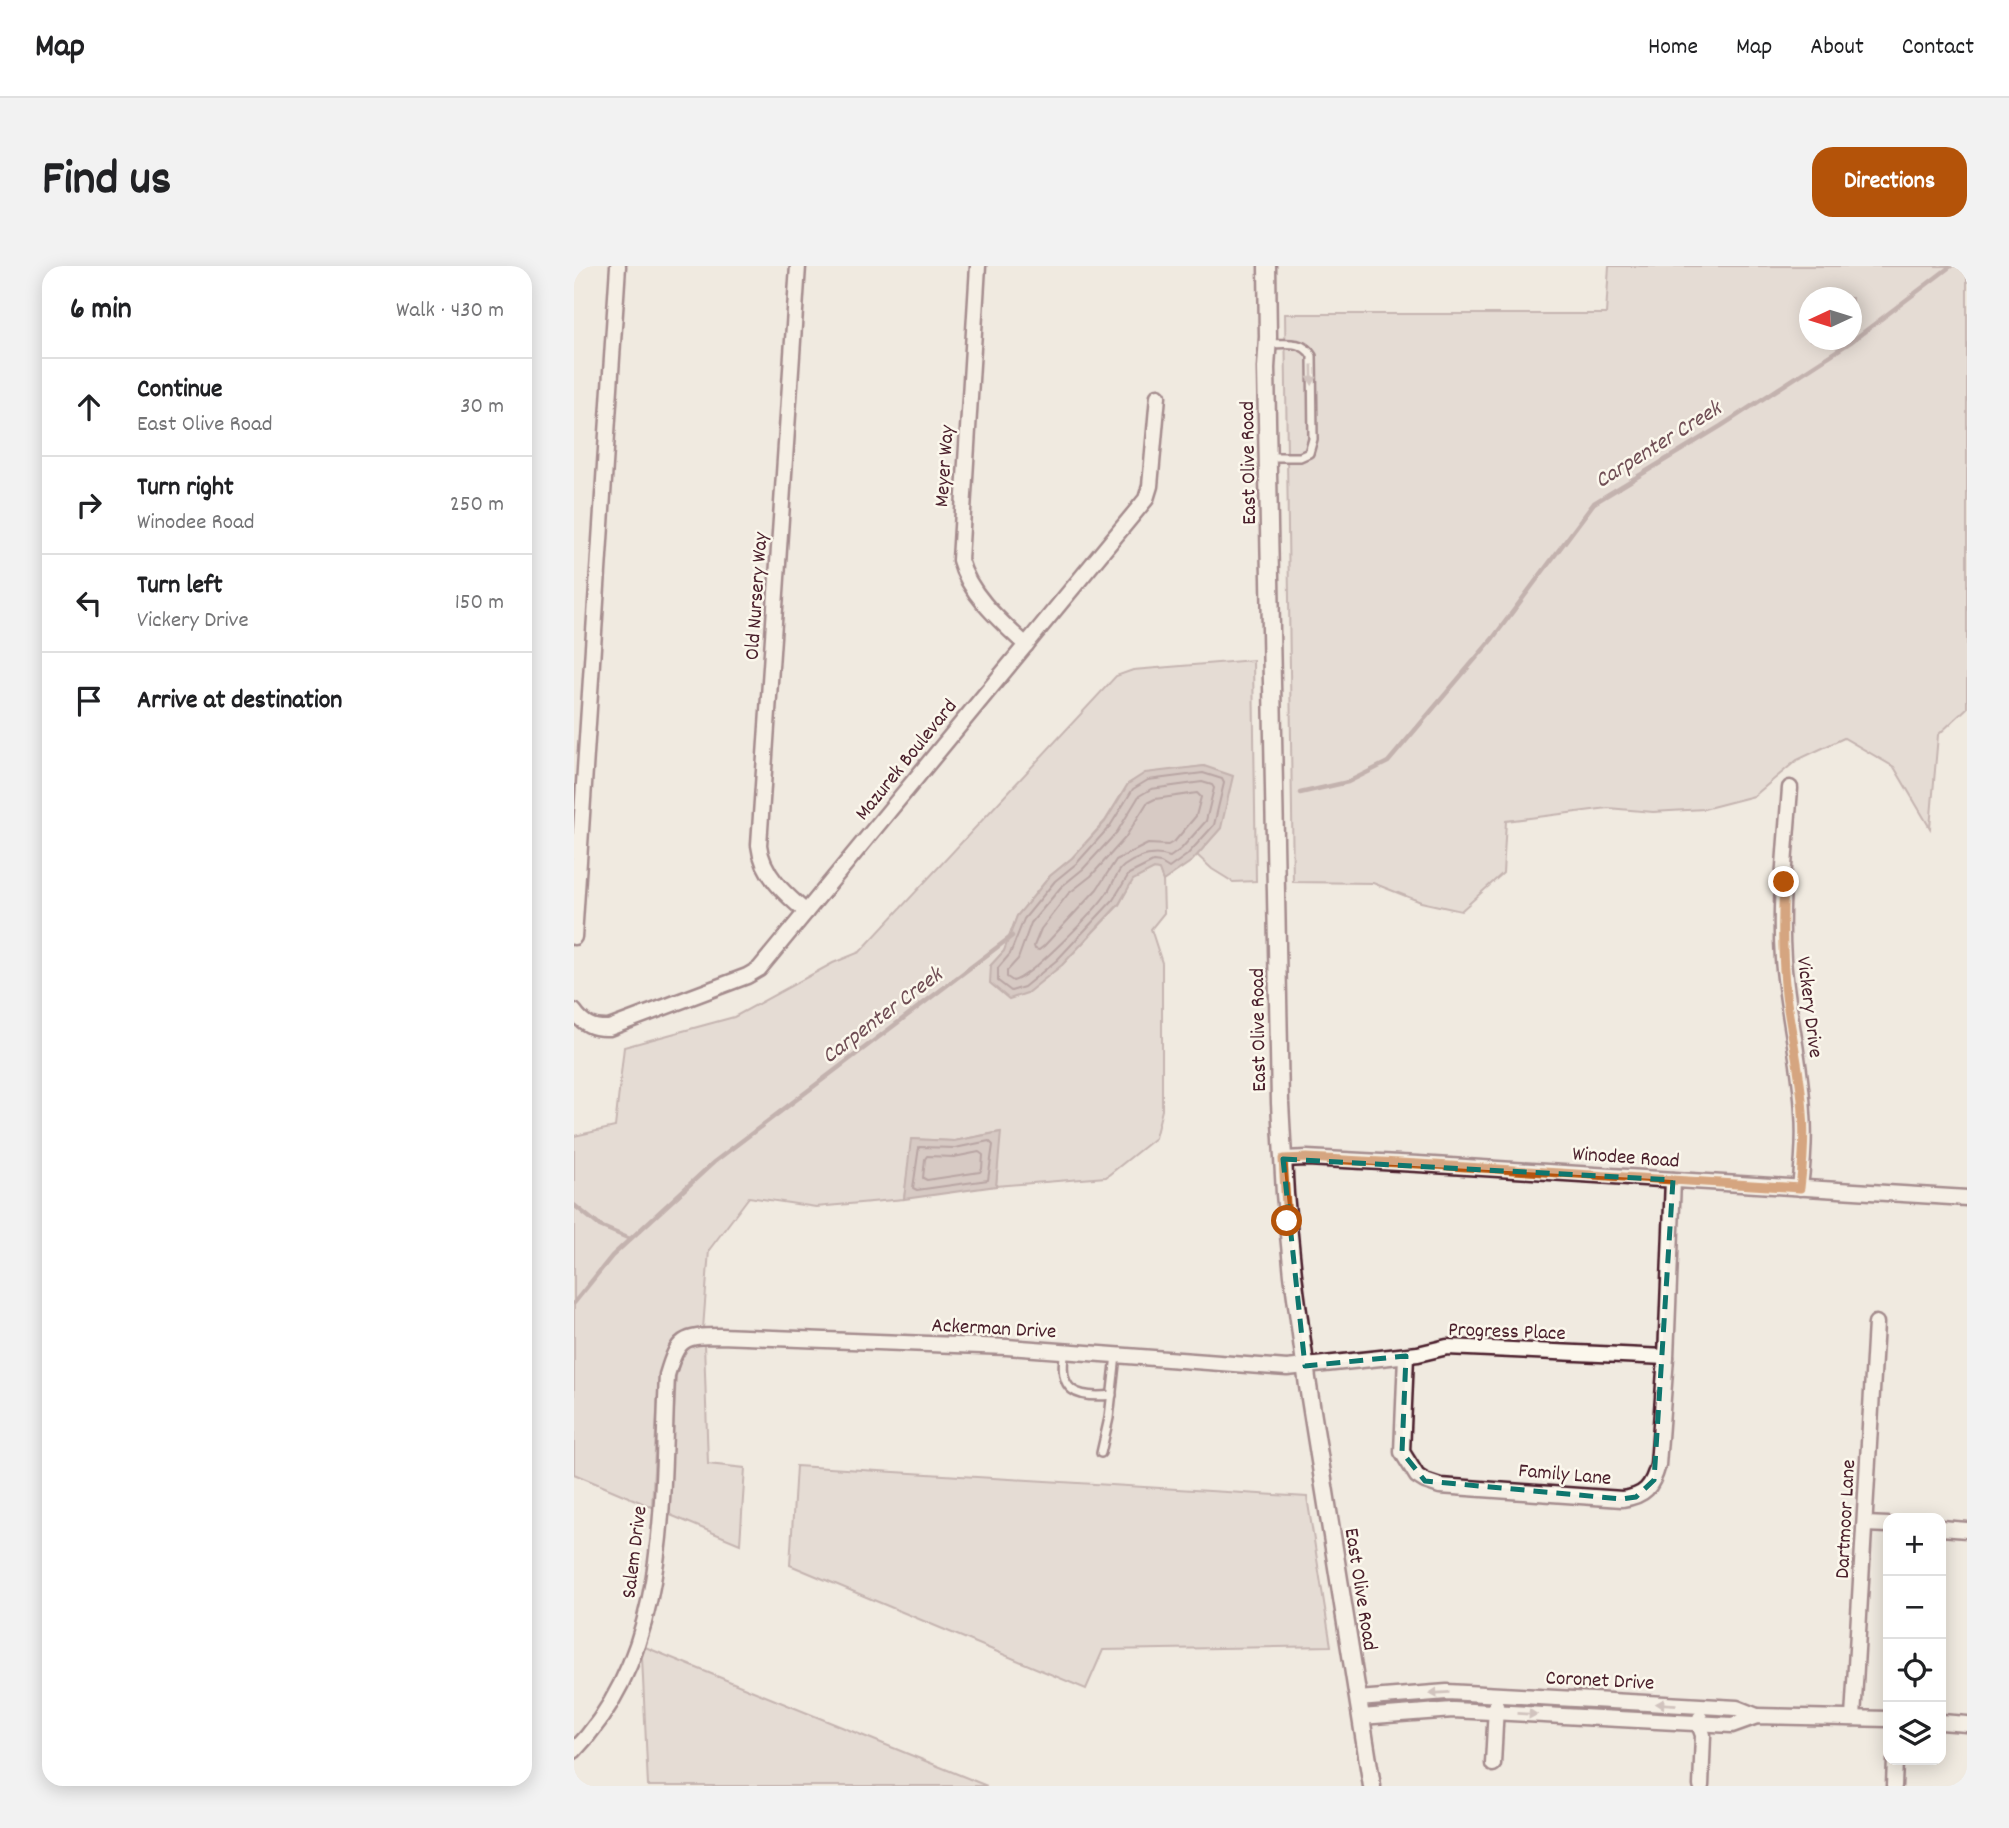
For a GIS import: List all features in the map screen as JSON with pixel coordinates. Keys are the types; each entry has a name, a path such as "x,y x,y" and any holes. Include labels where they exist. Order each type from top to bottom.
{"street":[{"path":"574,937 618,266"},
{"name":"Old Nursery Way","path":"798,266 759,845 766,869 789,898 806,912"},
{"name":"Meyer Way","path":"978,266 960,559 970,586 1026,645"},
{"name":"East Olive Road","path":"1267,266 1266,368 1277,982 1283,1159 1293,1275 1305,1366 1372,1786"},
{"name":"Mazurek Boulevard","path":"574,1011 589,1026 609,1028 747,976 759,968 1146,499 1150,486 1158,396"},
{"name":"Vickery Drive","path":"1790,788 1782,919 1786,995 1803,1112 1804,1150 1800,1188"},
{"name":"Winodee Road","path":"1283,1159 1418,1164 1967,1198"},
{"name":"Family Lane","path":"1406,1356 1402,1452 1417,1476 1425,1481 1440,1486 1622,1499 1636,1497 1646,1490 1654,1479 1658,1465 1666,1357 1673,1180"},
{"name":"Dartmoor Lane","path":"1853,1717 1876,1323"},
{"name":"Ackerman Drive","path":"682,1342 693,1336 720,1336 1065,1351 1287,1368 1305,1366"},
{"name":"Salem Drive","path":"574,1751 599,1722 616,1695 645,1623 657,1562 667,1375 682,1342"},
{"name":"Progress Place","path":"1305,1366 1406,1356 1447,1347 1666,1357"},
{"path":"1865,1524 1883,1525"},
{"path":"1946,1528 1967,1530"},
{"name":"Coronet Drive","path":"1358,1699 1447,1692 1497,1694 1737,1708 1757,1716"},
{"path":"1493,1764 1497,1694"},
{"path":"1701,1706 1701,1786"},
{"name":"Coronet Drive","path":"1361,1717 1453,1710 1732,1725 1757,1716 1883,1719"},
{"path":"1946,1722 1967,1724"},
{"path":"1894,1786 1895,1765"}],"lane":[{"path":"1268,344 1302,344 1312,356 1313,439 1309,453 1300,457 1268,457"},
{"path":"1065,1351 1062,1375 1066,1383 1087,1396 1112,1395"},
{"path":"1101,1453 1109,1418 1116,1355"}],"highlighted area":[{"path":"1283,1159 1673,1180 1654,1480 1636,1497 1622,1499 1425,1481 1402,1452 1406,1356 1305,1366"}],"shaded area":[{"path":"1609,266 1967,266 1967,708 1938,735 1930,828 1894,767 1844,738 1797,760 1754,796 1704,809 1653,812 1608,808 1506,821 1503,873 1461,911 1421,902 1373,883 1293,882 1285,314 1606,314"},
{"path":"1253,660 1256,881 1233,882 1212,869 1197,855 1221,828 1204,766 1145,774 1128,784 1105,821 1072,858 1050,876 1017,916 1004,951 991,965 1062,965 1119,905 1133,879 1154,869 1159,870 1163,881 1164,913 1151,929 1162,963 1162,1110 1155,1138 1106,1177 996,1186 1000,1132 954,1141 912,1139 904,1199 816,1207 749,1197 709,1250 703,1329 684,1333 672,1342 659,1374 652,1507 574,1474 574,1136 615,1127 624,1047 734,1017 833,963 860,952 1116,676 1133,670"},
{"path":"695,1343 704,1343 708,1464 745,1468 740,1544 668,1514 676,1376 684,1353"},
{"path":"796,1466 1307,1497 1331,1646 1103,1650 1086,1689 790,1565"},
{"path":"645,1647 987,1786 648,1786 642,1657"}],"water":[{"path":"1204,766 1233,776 1221,828 1192,861 1163,881 1159,870 1154,869 1133,880 1119,904 1062,965 1027,993 1009,999 990,983 991,965 1004,951 1017,916 1050,876 1072,858 1105,822 1128,784 1145,773"},
{"path":"1001,1132 996,1186 904,1199 911,1139 954,1141"}],"waterway":[{"name":"Carpenter Creek","path":"1300,793 1348,782 1388,762 1493,638 1594,503 1721,426 1852,341 1951,266"},
{"name":"Carpenter Creek","path":"574,1303 612,1256 714,1162 1012,936"},
{"path":"574,1205 600,1226 630,1239"}],"route":[{"path":"1287,1221 1283,1159 1418,1164 1800,1188 1804,1150 1803,1112 1786,995 1782,919 1784,882"}]}
